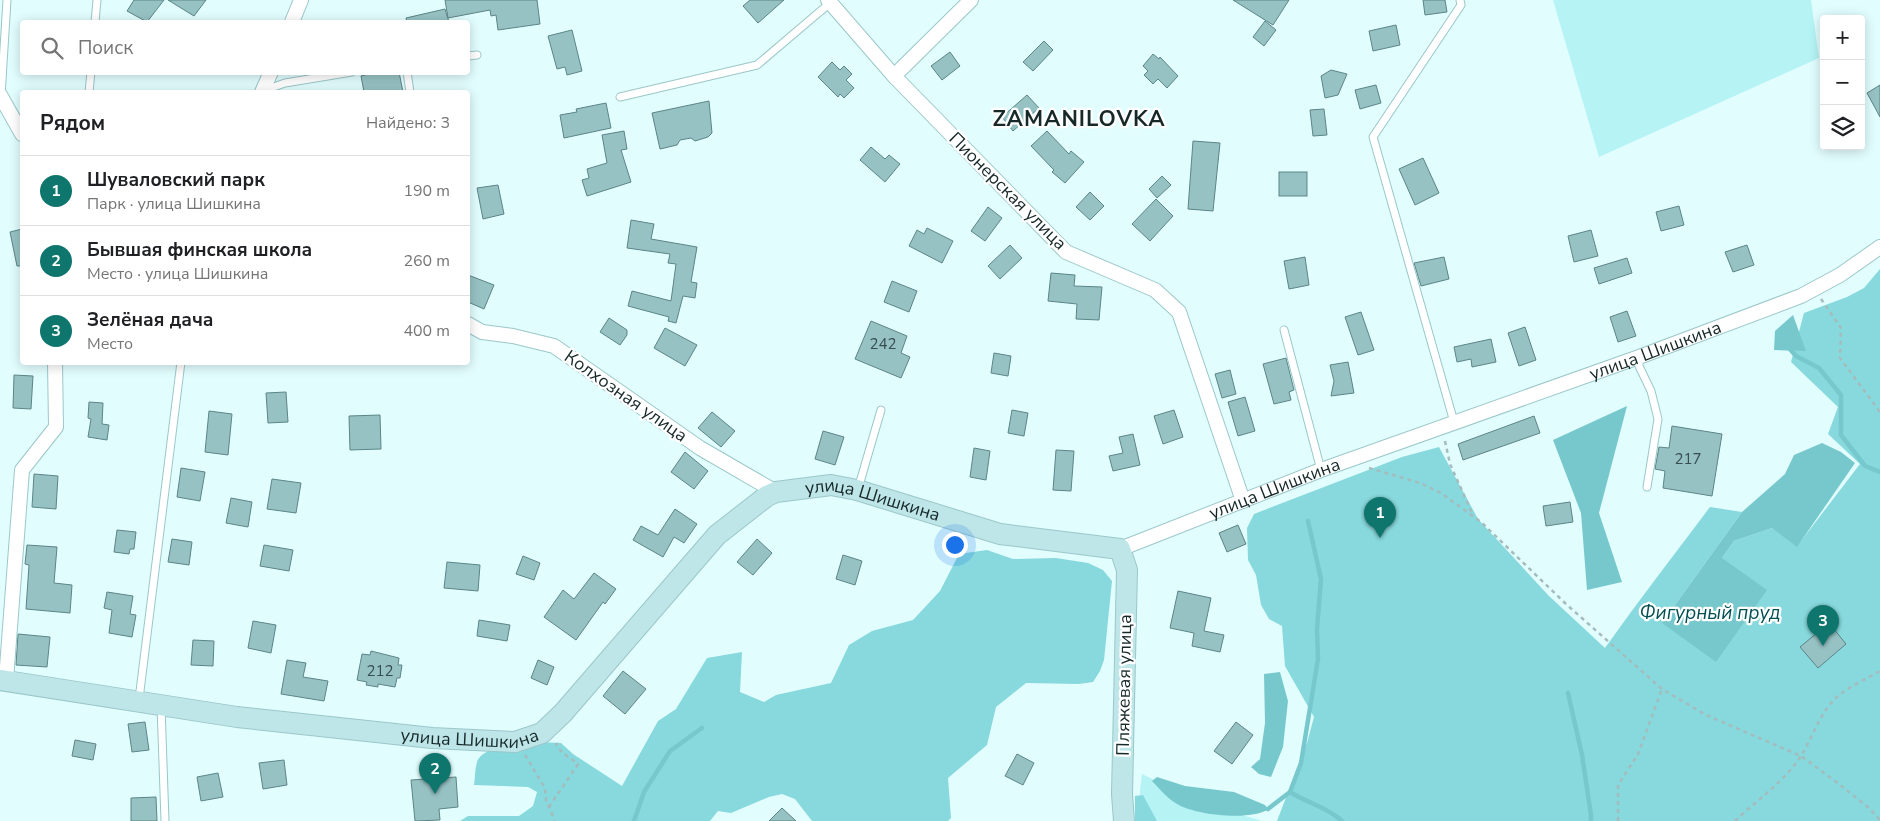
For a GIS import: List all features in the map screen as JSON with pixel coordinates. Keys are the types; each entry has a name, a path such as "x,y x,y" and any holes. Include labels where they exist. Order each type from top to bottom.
{"street":[{"path":"293,20 301,0"},
{"path":"894,76 971,0"},
{"name":"Пионерская улица","path":"829,1 894,76 1066,252 1155,290 1179,312 1244,501"},
{"path":"263,90 270,75"},
{"path":"0,95 20,130"},
{"name":"улица Шишкина","path":"3,680 237,717 460,739 515,742 542,733 564,713 717,535 767,496 776,492 830,485 857,490 1000,534 1120,549 1321,470 1639,357 1801,296 1840,275 1880,247"},
{"name":"Колхозная улица","path":"470,325 482,332 513,336 554,346 700,448 776,492"},
{"path":"3,680 22,470 56,427 55,365"},
{"name":"Пляжевая улица","path":"1120,549 1126,570 1122,794 1124,821"}],"lane":[{"path":"0,95 7,0"},
{"path":"95,20 97,0"},
{"path":"1448,424 1373,137 1461,4 1460,0"},
{"path":"620,97 757,65 829,1"},
{"path":"470,56 477,55"},
{"path":"89,90 91,75"},
{"path":"266,90 285,84 335,75"},
{"path":"407,75 410,90"},
{"path":"284,90 285,84"},
{"path":"1284,330 1321,470"},
{"path":"1639,357 1639,366 1650,391 1658,419 1647,487"},
{"path":"138,701 181,365"},
{"path":"857,490 881,410"},
{"path":"161,706 165,821"}],"path":[{"path":"1816,289 1825,307 1841,328 1840,358 1880,412"},
{"path":"1448,424 1450,464 1472,514"},
{"path":"1345,462 1376,469 1420,483 1441,493 1472,514 1566,604 1662,689 1706,715 1800,756 1869,808 1880,820"},
{"path":"1735,821 1767,794 1800,756 1832,701 1861,681 1880,671"},
{"path":"1618,821 1618,785 1638,754 1662,689"},
{"path":"549,726 558,748 578,764 549,807"},
{"path":"534,768 545,788 546,800 555,821"}],"shaded area":[{"path":"1553,0 1811,0 1819,58 1599,157"},
{"path":"1880,269 1880,821 1277,821 1307,743 1314,717 1285,666 1282,626 1269,619 1261,605 1256,575 1248,560 1247,528 1254,514 1402,457 1439,447 1478,519 1549,596 1605,648 1710,507 1742,512 1662,623 1722,558 1734,541 1772,528 1801,541 1860,464 1828,434 1838,407 1791,362 1804,313 1847,297 1864,288"},
{"path":"987,550 1013,559 1056,558 1088,563 1103,570 1112,581 1104,660 1093,682 1079,684 1026,683 996,707 987,745 948,778 951,818 948,821 812,821 795,799 782,794 769,797 731,813 718,811 710,821 460,821 468,816 519,816 533,806 537,792 528,787 474,785 477,762 482,755 491,750 515,744 561,743 573,754 622,786 658,721 676,709 707,658 742,652 740,692 764,702 776,695 831,683 849,645 872,631 913,620 940,591 959,554"},
{"path":"1142,774 1202,803 1262,821 1140,821"},
{"path":"1143,795 1157,821 1135,821 1135,796"}],"water":[{"path":"1793,315 1806,351 1774,350 1775,331"},
{"path":"1627,406 1599,513 1622,582 1587,590 1581,513 1553,440"},
{"name":"Фигурный пруд","path":"1822,443 1841,452 1855,463 1797,547 1772,528 1734,541 1722,558 1767,590 1716,662 1662,623 1742,512 1785,474 1794,455"},
{"path":"1280,672 1288,701 1283,747 1271,777 1259,774 1251,767 1260,759 1265,723 1264,674"},
{"path":"1157,777 1185,786 1234,792 1265,805 1268,809 1261,813 1237,816 1194,811 1168,798 1152,781"}],"building":[{"path":"134,0 164,0 149,20 143,20 127,11"},
{"path":"168,0 206,0 194,16"},
{"path":"445,0 537,0 540,24 498,30 496,15 491,16 490,10 448,18"},
{"path":"750,0 784,0 758,23 743,6"},
{"path":"1233,0 1289,0 1273,25"},
{"path":"1423,0 1445,0 1447,12 1425,15"},
{"path":"445,9 448,20 406,20 406,18"},
{"path":"1265,21 1276,30 1264,46 1253,37"},
{"path":"1396,25 1400,45 1373,51 1369,31"},
{"path":"572,30 582,71 567,75 565,67 557,69 548,36"},
{"path":"1044,41 1053,50 1033,71 1023,62"},
{"path":"950,52 960,66 942,80 931,66"},
{"path":"1153,54 1159,59 1160,57 1178,76 1167,88 1158,79 1153,84 1144,75 1148,71 1143,66"},
{"path":"832,62 840,70 844,66 852,74 846,80 854,88 844,98 840,94 838,97 818,77"},
{"path":"1331,70 1347,74 1338,95 1325,98 1321,76"},
{"path":"400,75 403,90 364,90 361,76"},
{"path":"1376,85 1381,103 1360,109 1355,90"},
{"path":"1880,85 1880,117 1867,93"},
{"path":"1027,95 1039,108 1013,131 1002,117"},
{"path":"709,101 712,133 708,137 695,141 691,138 680,140 677,145 660,149 652,113"},
{"path":"606,103 611,128 564,138 560,115 577,112 576,109"},
{"path":"1324,109 1327,135 1313,136 1310,110"},
{"path":"624,131 627,149 621,150 631,182 587,196 582,180 589,178 587,169 607,163 602,135"},
{"path":"1047,131 1069,154 1071,151 1084,162 1065,183 1052,172 1054,170 1031,146"},
{"path":"1193,141 1220,143 1213,211 1188,209"},
{"path":"871,147 885,159 889,155 900,164 885,182 860,160"},
{"path":"1423,158 1439,193 1415,205 1399,169"},
{"path":"1279,172 1307,172 1307,196 1279,196"},
{"path":"1162,176 1171,185 1157,198 1149,189"},
{"path":"498,185 504,214 483,219 477,188"},
{"path":"1090,192 1104,206 1090,220 1076,207"},
{"path":"1156,199 1173,216 1150,241 1132,224"},
{"path":"1679,206 1684,225 1661,231 1656,212"},
{"path":"988,207 1002,218 985,241 971,231"},
{"path":"631,220 654,224 651,239 697,247 691,282 697,283 695,298 683,296 676,323 668,321 669,317 628,306 632,291 671,301 676,264 668,263 670,254 627,248"},
{"path":"927,228 953,241 942,263 909,246 917,230 924,234"},
{"path":"20,230 20,266 17,266 10,232"},
{"path":"1591,230 1598,256 1574,262 1568,236"},
{"path":"1010,245 1022,258 1000,279 988,266"},
{"path":"1747,245 1754,265 1733,272 1725,252"},
{"path":"1305,257 1309,285 1289,289 1284,261"},
{"path":"1444,257 1449,279 1421,286 1414,263"},
{"path":"1627,258 1632,273 1599,284 1594,268"},
{"path":"1051,273 1075,275 1074,286 1102,287 1099,320 1076,319 1077,304 1048,301"},
{"path":"470,276 494,285 484,309 470,303"},
{"path":"892,281 917,291 909,312 884,302"},
{"path":"1627,311 1636,336 1618,342 1610,317"},
{"path":"1361,312 1374,350 1358,355 1345,317"},
{"path":"609,318 627,330 627,335 620,345 600,332"},
{"path":"871,321 907,336 901,353 910,357 901,378 855,359"},
{"path":"1525,327 1536,360 1519,366 1508,333"},
{"path":"665,328 697,345 685,366 654,348"},
{"path":"1491,339 1496,362 1472,367 1471,359 1457,362 1454,347"},
{"path":"994,353 1011,356 1008,376 991,373"},
{"path":"1286,358 1294,390 1289,392 1291,400 1274,404 1263,364"},
{"path":"1348,362 1354,393 1331,396 1334,381 1330,365"},
{"path":"1230,370 1236,394 1222,398 1215,374"},
{"path":"14,375 33,376 31,409 13,408"},
{"path":"286,392 288,422 268,423 266,393"},
{"path":"1245,397 1255,431 1238,436 1228,402"},
{"path":"89,402 103,403 102,424 109,425 107,440 88,437 91,419 88,418"},
{"path":"1012,410 1028,413 1024,436 1008,433"},
{"path":"1174,410 1183,437 1163,444 1154,416"},
{"path":"209,411 232,414 228,455 205,452"},
{"path":"712,412 735,431 721,447 698,428"},
{"path":"380,415 381,449 350,450 349,416"},
{"path":"1534,416 1540,433 1463,460 1458,444"},
{"path":"1672,426 1722,434 1712,496 1663,488 1665,471 1655,469 1659,447 1669,448"},
{"path":"823,431 844,437 835,465 815,459"},
{"path":"1133,434 1140,465 1113,471 1109,456 1123,453 1119,437"},
{"path":"974,448 990,451 986,480 970,477"},
{"path":"1056,450 1074,451 1071,491 1053,490"},
{"path":"685,452 708,471 694,489 671,472"},
{"path":"181,468 205,472 200,501 177,497"},
{"path":"34,474 58,476 56,509 32,507"},
{"path":"272,479 301,483 296,513 267,509"},
{"path":"231,498 252,502 248,527 226,523"},
{"path":"1570,502 1573,522 1546,526 1543,506"},
{"path":"675,509 697,524 684,543 674,537 663,557 633,540 641,526 658,535"},
{"path":"1238,525 1246,544 1227,552 1219,533"},
{"path":"117,530 136,532 134,549 130,549 129,554 114,552"},
{"path":"172,539 192,542 189,565 168,562"},
{"path":"757,539 772,553 753,575 737,562"},
{"path":"27,545 57,547 54,583 72,585 70,613 26,609 29,565 25,564"},
{"path":"264,545 293,550 289,571 260,566"},
{"path":"843,555 862,561 855,585 836,579"},
{"path":"523,556 540,563 534,580 516,574"},
{"path":"447,562 480,565 478,591 444,588"},
{"path":"594,573 616,589 605,604 603,602 576,640 544,617 563,590 574,599"},
{"path":"1178,591 1211,598 1204,631 1224,635 1220,652 1192,646 1194,633 1170,628"},
{"path":"107,592 133,596 130,614 136,615 132,637 109,633 112,610 104,608"},
{"path":"479,620 510,625 507,641 477,636"},
{"path":"253,621 276,625 271,653 248,648"},
{"path":"1829,623 1846,644 1818,668 1800,647"},
{"path":"18,634 50,637 47,667 16,665"},
{"path":"193,640 214,641 213,666 191,665"},
{"path":"371,651 399,658 398,665 402,665 400,678 397,678 395,687 378,684 378,687 366,685 367,682 357,680 362,654 370,655"},
{"path":"287,660 306,663 303,677 328,681 324,701 281,694"},
{"path":"538,660 554,667 547,685 531,678"},
{"path":"623,671 646,689 625,714 603,696"},
{"path":"145,722 149,750 132,752 128,724"},
{"path":"1236,722 1253,735 1232,764 1214,751"},
{"path":"75,740 96,744 93,760 72,756"},
{"path":"1017,754 1034,763 1023,785 1005,776"},
{"path":"284,760 287,785 263,789 259,763"},
{"path":"218,773 223,797 201,801 197,777"},
{"path":"456,777 458,807 439,809 440,820 415,821 411,780"},
{"path":"156,797 157,821 131,821 131,798"},
{"path":"782,808 796,821 769,821"}],"waterway":[{"path":"1788,347 1796,356 1819,368 1841,395 1841,435 1865,466 1880,472"},
{"path":"1308,521 1321,579 1317,629 1318,659 1301,763 1290,792 1330,812 1342,821"},
{"path":"1568,693 1582,755 1591,821"},
{"path":"634,821 644,792 670,751 702,728"},
{"path":"1268,809 1290,792"}],"place":[{"name":"Шуваловский парк","path":"1380,538"},
{"name":"Зелёная дача","path":"1823,646"},
{"name":"Бывшая финская школа","path":"435,794"}],"district":[{"name":"ZAMANILOVKA","path":"1079,119"}]}
